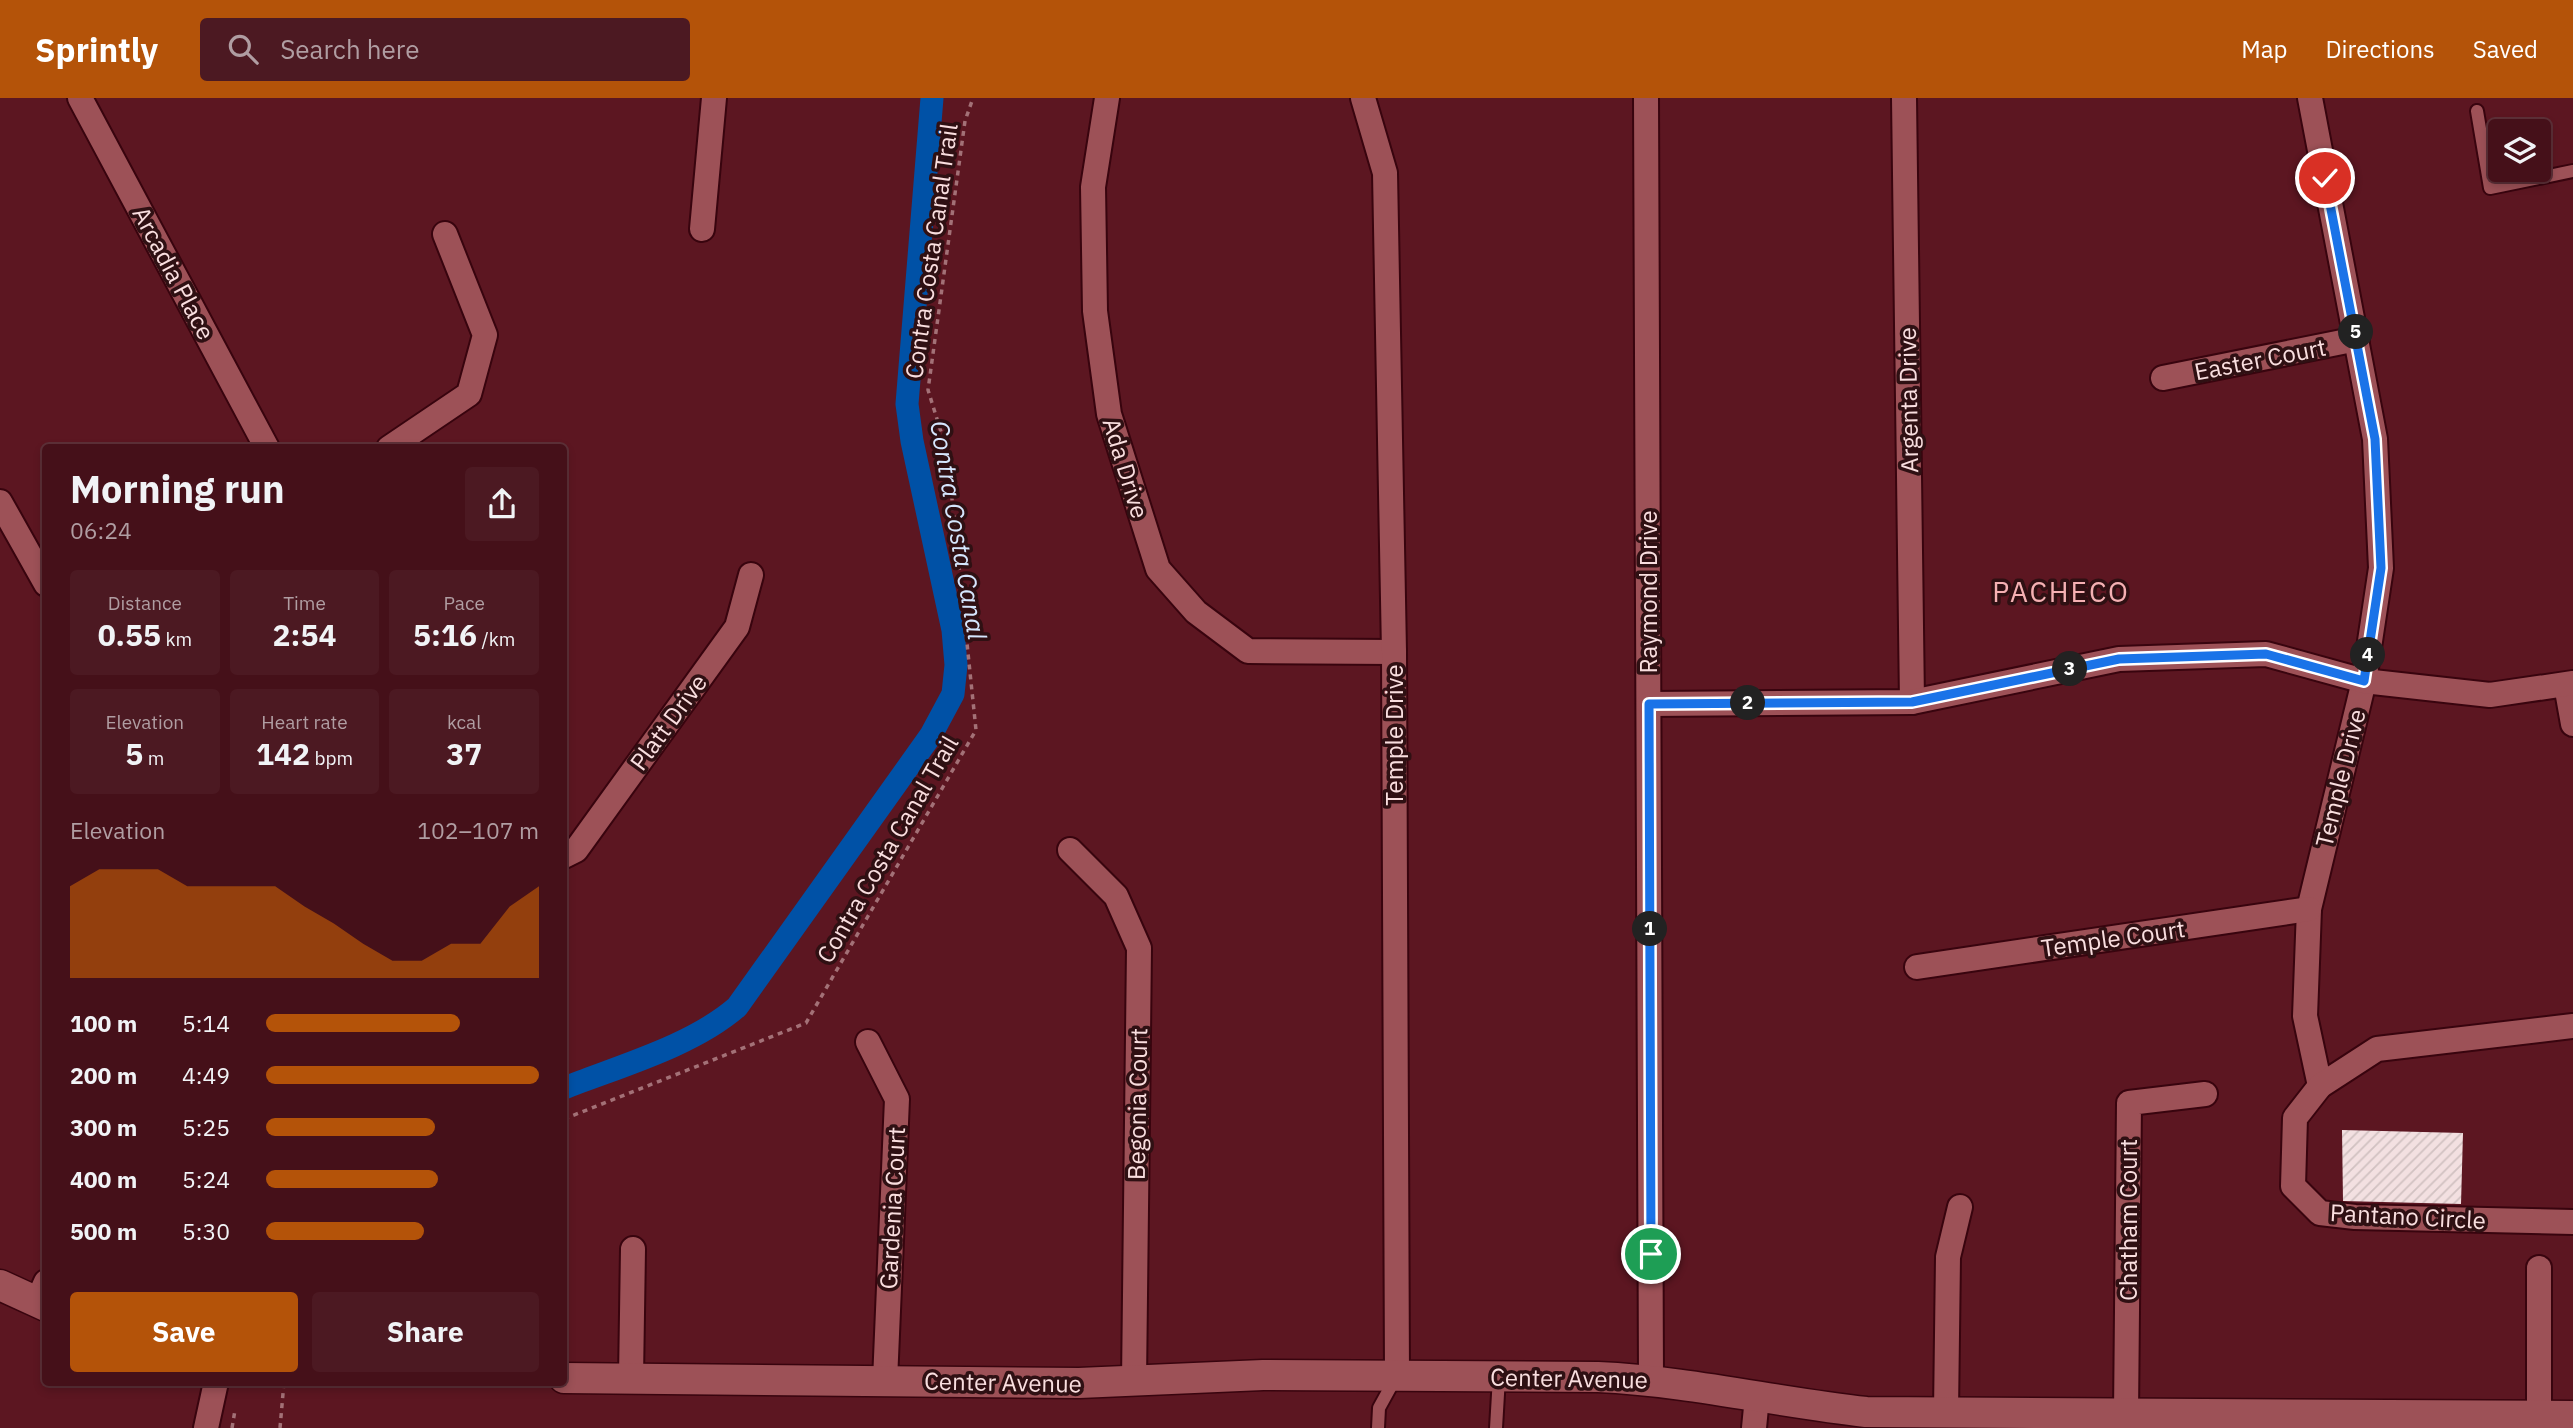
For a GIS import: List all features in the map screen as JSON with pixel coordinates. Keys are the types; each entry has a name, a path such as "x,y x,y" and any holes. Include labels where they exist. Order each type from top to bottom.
{"street":[{"name":"Arcadia Place","path":"80,98 265,444"},
{"path":"702,229 714,98"},
{"name":"Ada Drive","path":"1107,98 1093,187 1095,311 1108,414 1158,569 1196,612 1248,651 1394,652"},
{"name":"Temple Drive","path":"1363,98 1385,173 1394,652 1396,1375"},
{"name":"Raymond Drive","path":"1646,98 1651,1379"},
{"name":"Argenta Drive","path":"1904,98 1912,702"},
{"name":"Temple Drive","path":"2310,98 2375,439 2381,568 2364,681 2309,909 2305,1016 2320,1086"},
{"path":"395,444 469,394 485,335 445,234"},
{"name":"Easter Court","path":"2163,378 2357,339"},
{"path":"0,502 42,577"},
{"name":"Platt Drive","path":"567,854 576,850 737,627 751,575"},
{"path":"1649,704 1912,702 2119,659 2266,654 2364,681 2490,695 2569,684 2573,724"},
{"name":"Begonia Court","path":"1070,850 1116,896 1139,948 1135,1382"},
{"name":"Temple Court","path":"1917,967 2309,909"},
{"name":"Pantano Circle","path":"2573,1026 2377,1049 2320,1086 2295,1118 2293,1186 2320,1213 2355,1217 2573,1222"},
{"name":"Gardenia Court","path":"868,1042 897,1099 884,1381"},
{"name":"Chatham Court","path":"2126,1414 2129,1103 2205,1094"},
{"path":"1946,1412 1948,1257 1960,1207"},
{"path":"631,1378 633,1249"},
{"path":"2539,1268 2539,1422"},
{"path":"0,1285 42,1297"},
{"name":"Center Avenue","path":"567,1378 1135,1382 1264,1375 1499,1376 1651,1379 1867,1412 2126,1414 2299,1421 2539,1422 2573,1416"},
{"path":"206,1428 215,1386"},
{"path":"1754,1428 1757,1397"}],"lane":[{"path":"2477,111 2490,188 2573,171"},
{"path":"1378,1428 1379,1408 1396,1375"},
{"path":"1496,1428 1499,1376"}],"path":[{"name":"Contra Costa Canal Trail","path":"567,1118 806,1023 976,730 947,451 928,390 965,121 973,98"},
{"path":"280,1428 284,1386"}],"building":[{"path":"2342,1130 2463,1133 2461,1204 2343,1201"}],"waterway":[{"name":"Contra Costa Canal","path":"567,1087 677,1044 719,1021 737,1007 931,735 953,694 956,665 953,630 912,441 907,404 932,98"}],"district":[{"name":"PACHECO","path":"2061,591"}],"route":[{"path":"1651,1254 1649,704 1912,702 2119,659 2266,654 2364,681 2381,568 2375,439 2325,178"}]}
